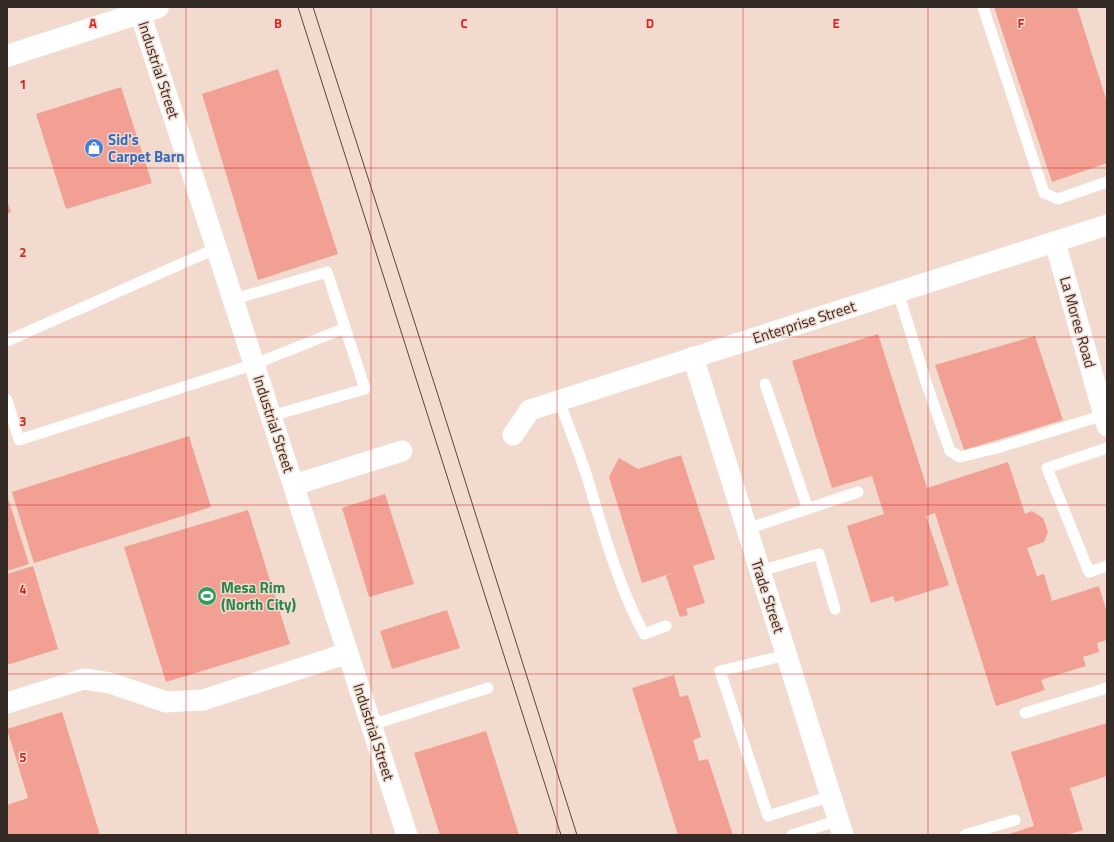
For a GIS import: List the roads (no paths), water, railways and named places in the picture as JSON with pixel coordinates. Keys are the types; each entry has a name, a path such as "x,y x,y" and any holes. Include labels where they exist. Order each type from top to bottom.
{"street":[{"path":"7,56 149,10"},
{"name":"Industrial Street","path":"149,10 217,248 407,835"},
{"name":"Enterprise Street","path":"513,435 530,410 1107,225"},
{"name":"La Moree Road","path":"1055,242 1105,421"},
{"name":"Trade Street","path":"693,357 841,828"},
{"path":"294,485 402,451"},
{"path":"7,702 84,679 110,683 166,702 203,700 348,653"}],"lane":[{"path":"983,7 1044,193 1058,199 1107,182"},
{"path":"7,341 217,248"},
{"path":"234,299 327,272 346,328 365,389 271,416"},
{"path":"898,292 926,382 950,451 960,457 1105,421"},
{"path":"7,400 19,440 255,364 346,328"},
{"path":"765,384 808,509"},
{"path":"559,400 590,486 609,549 632,611 644,634 666,626"},
{"path":"1107,448 1046,468 1089,572 1107,566"},
{"path":"747,529 858,492"},
{"path":"760,571 819,554 836,609"},
{"path":"787,655 720,671 768,816 832,796"},
{"path":"371,725 488,688"},
{"path":"1025,713 1107,688"},
{"path":"965,835 1015,820"},
{"path":"792,835 841,828"}],"tram line":[{"path":"298,7 561,835"},
{"path":"313,7 577,835"}],"place":[{"name":"Sid's Carpet Barn","path":"94,148"},
{"name":"Mesa Rim (North City)","path":"207,596"}]}
